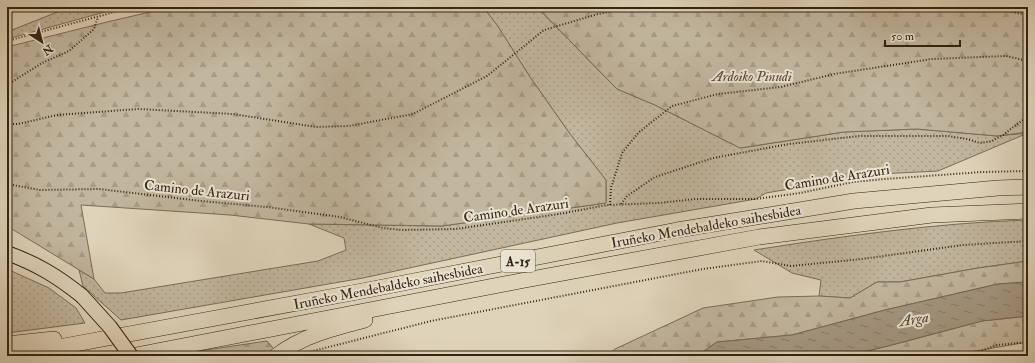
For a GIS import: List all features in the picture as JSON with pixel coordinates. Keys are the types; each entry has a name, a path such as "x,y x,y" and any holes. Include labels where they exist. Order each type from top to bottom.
{"highway":[{"name":"Iruñeko Mendebaldeko saihesbidea","path":"10,356 350,293 677,230 854,201 998,188 1028,187"},
{"name":"Iruñeko Mendebaldeko saihesbidea","path":"131,356 520,281 759,237 932,215 1028,211"},
{"path":"7,253 35,264 59,278 82,296 110,327 131,356"},
{"path":"276,356 299,341 329,330 520,281"},
{"path":"7,344 58,338 85,342"}],"path":[{"path":"7,41 133,7"},
{"path":"7,124 18,124 58,115 138,109 233,114 316,127 349,126 413,114 487,76 544,30 598,14 634,7"},
{"path":"949,7 1007,11 1028,15"},
{"path":"7,85 42,63 69,51 94,29 98,17"},
{"path":"610,205 611,188 622,153 638,133 672,106 718,94 781,87 834,74 932,59 1006,56 1028,60"},
{"path":"620,205 628,196 654,177 713,158 789,144 859,136 948,136 980,143 992,141 998,138 1028,116"},
{"name":"Camino de Arazuri","path":"7,184 40,190 99,189 274,208 340,217 383,228 402,230 456,228 559,214 610,205 659,203 696,199 756,199 800,193 853,182 982,172 1028,171"},
{"path":"302,356 309,352 431,322 703,269 762,261 791,266 862,259 963,245 1028,241"},
{"path":"968,356 998,345 1028,342"}],"green space":[{"path":"70,7 123,7 7,39 7,32"},
{"path":"172,7 483,7 497,25 530,77 570,134 606,180 606,203 442,226 309,224 230,215 81,205 94,279 7,226 7,47"},
{"path":"483,7 537,7 617,89 655,105 740,148 844,132 917,129 997,136 1028,133 938,171 878,174 766,193 756,199 617,223 363,278 121,320 83,286 79,270 94,279 105,293 121,293 318,261 346,250 344,238 309,224 442,226 606,203 606,180 570,134 530,77 497,25"},
{"name":"Ardoiko Pinudi","path":"537,7 1028,7 1028,132 997,136 917,129 844,132 740,148 655,105 617,89"},
{"path":"1028,220 1028,261 900,282 877,282 850,298 819,296 821,280 792,273 754,250 925,227"},
{"path":"1028,261 1028,282 998,284 885,310 792,335 717,342 697,356 607,356 615,349 703,308 778,297 819,296 850,298 877,282 900,282"},
{"path":"7,269 49,288 76,308 85,323 7,333"},
{"path":"1028,316 1028,342 947,356 846,356 982,321"},
{"path":"267,341 280,356 172,356 179,354"}],"water":[{"name":"Arga","path":"1028,282 1028,316 982,321 846,356 697,356 717,342 792,335 885,310 998,284"}]}
